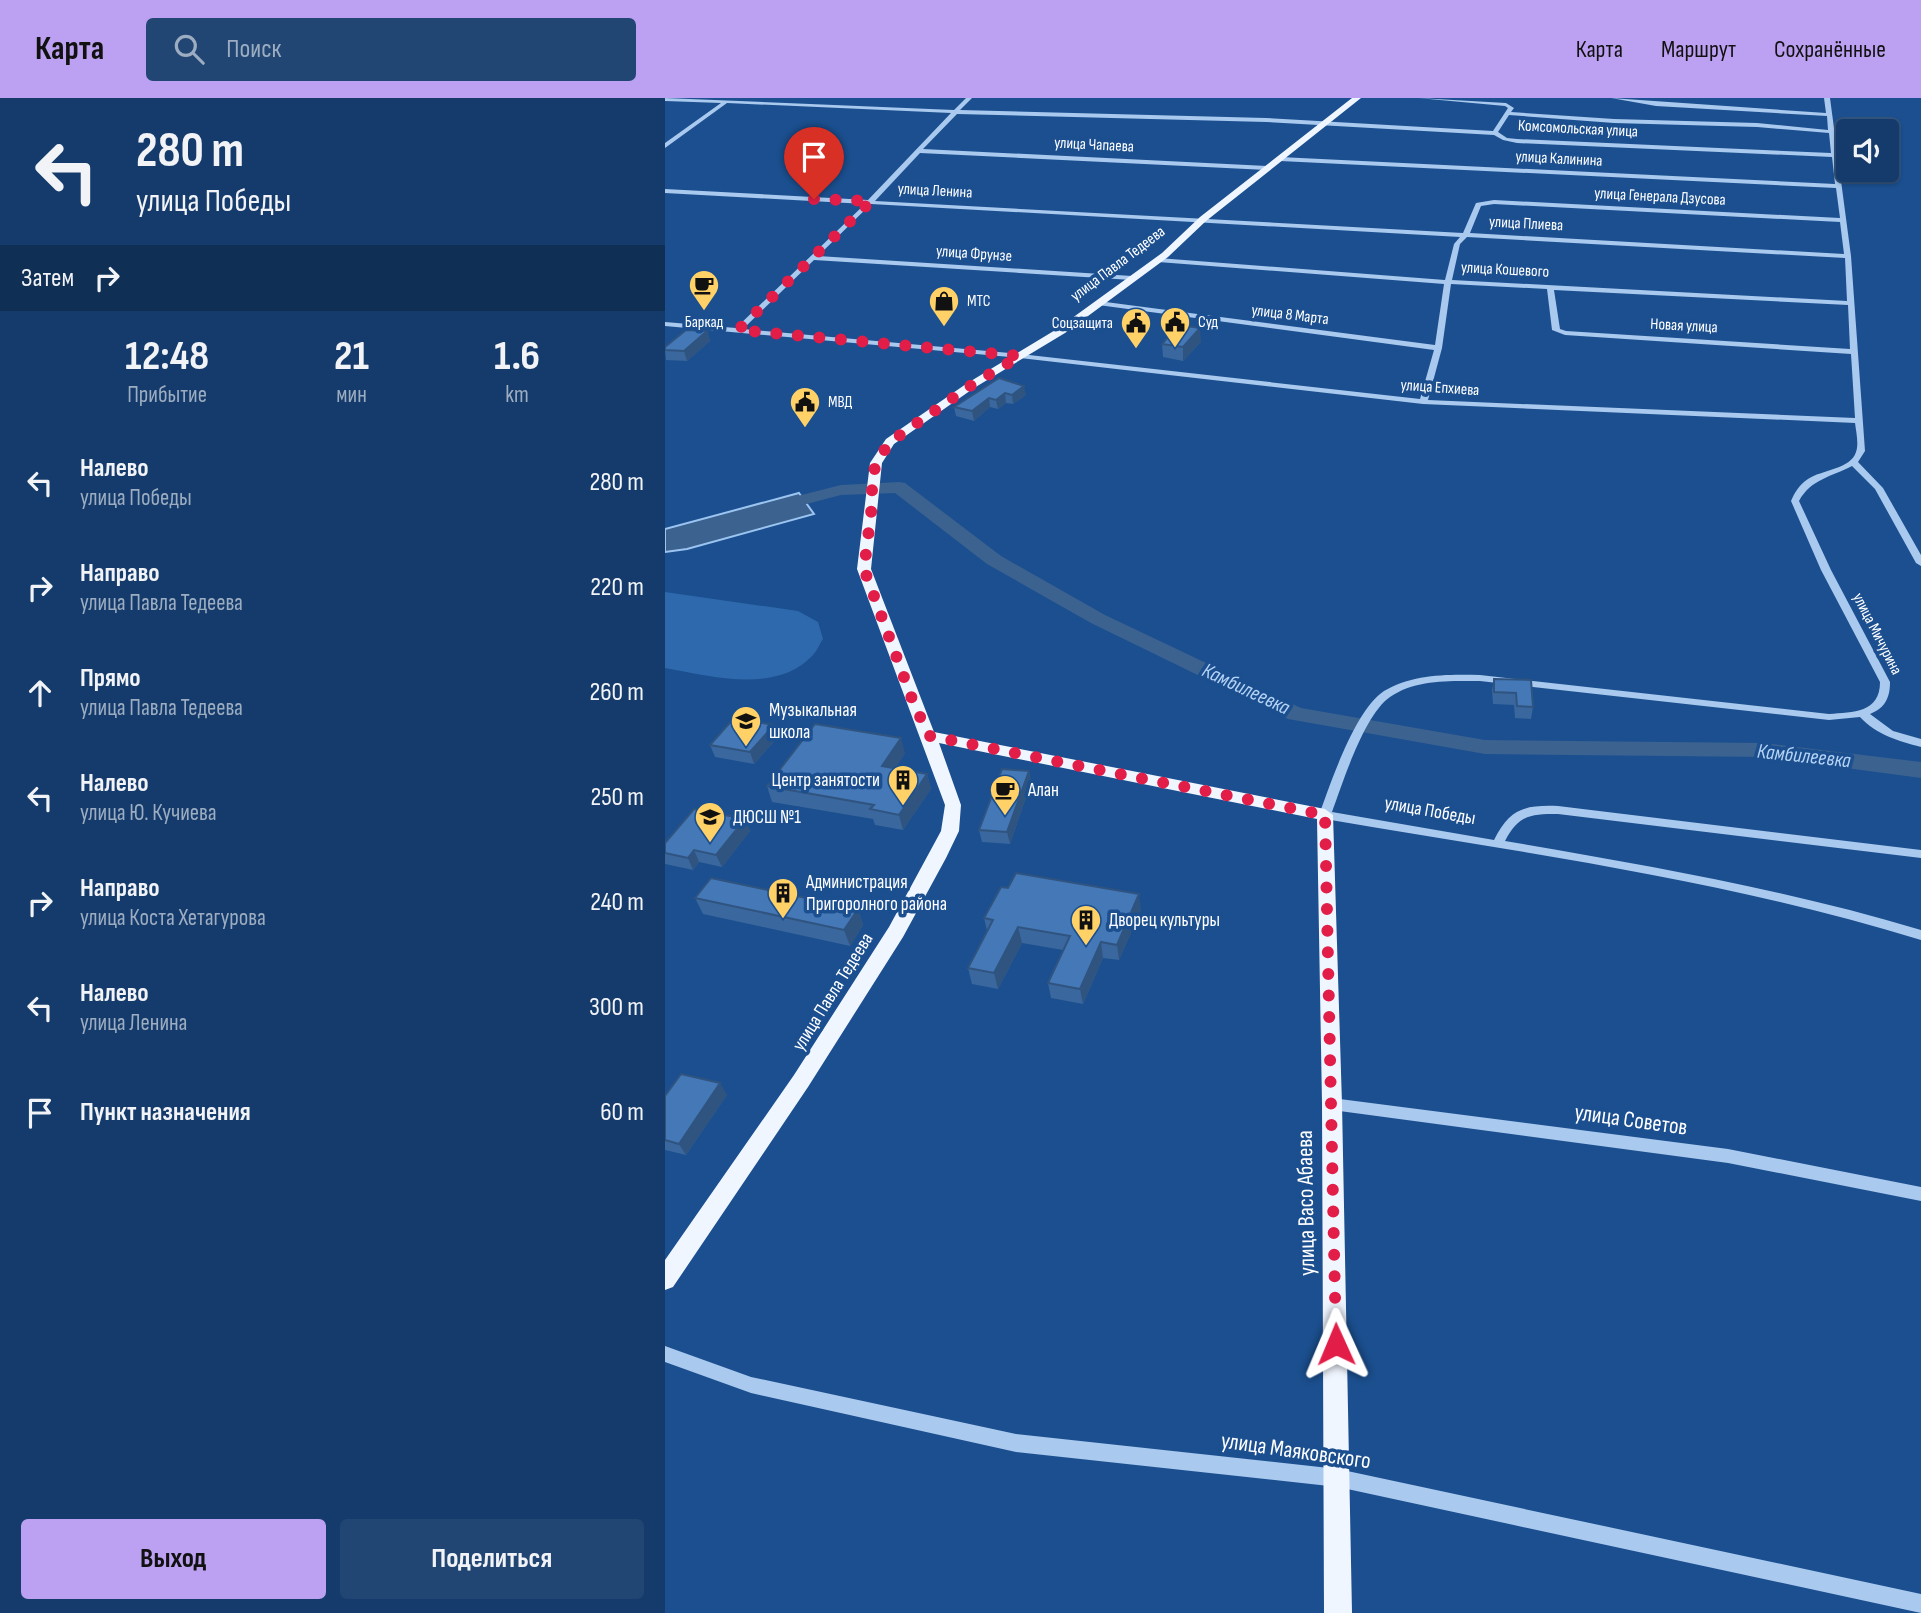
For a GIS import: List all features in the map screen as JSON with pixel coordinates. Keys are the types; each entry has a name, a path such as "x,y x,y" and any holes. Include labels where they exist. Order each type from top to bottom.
{"main road":[{"name":"улица Павла Тедеева","path":"665,1279 801,1082 896,932 950,831 953,805 930,736 915,707 864,569 876,463 890,442 970,386 1061,331 1158,260 1203,219 1357,98"},
{"name":"улица Победы","path":"930,736 1325,815"},
{"name":"улица Васо Абаева","path":"1325,815 1339,1613"}],"street":[{"path":"738,330 871,201 969,98"},
{"path":"1421,98 1506,105 1511,108 1496,133"},
{"path":"1614,98 1683,106 1830,115"},
{"path":"1827,98 1841,220 1848,256 1860,421 1861,451 1853,462 1879,488 1921,563"},
{"name":"Комсомольская улица","path":"665,99 956,112 1393,125 1496,133 1505,139 1517,141 1834,155"},
{"path":"665,146 729,100"},
{"path":"1507,113 1614,121 1757,125 1831,132"},
{"name":"улица Чапаева","path":"920,151 1267,168"},
{"name":"улица Калинина","path":"1280,159 1838,186"},
{"name":"улица Ленина","path":"665,191 1203,219"},
{"name":"улица Генерала Дзусова","path":"1478,204 1495,202 1841,220"},
{"path":"1423,402 1438,348 1457,244 1466,234 1478,204"},
{"name":"улица Плиева","path":"1203,219 1848,256"},
{"name":"улица Фрунзе","path":"814,258 1132,278"},
{"name":"улица Кошевого","path":"1158,260 1448,282 1851,303"},
{"name":"Новая улица","path":"1550,286 1556,330 1565,333 1855,352"},
{"name":"улица 8 Марта","path":"1098,303 1438,348"},
{"name":"улица Епхиева","path":"665,324 1020,356 1423,402 1860,421"},
{"name":"улица Мичурина","path":"1853,462 1807,481 1799,490 1795,501 1826,570 1885,682 1887,691 1880,704 1863,714"},
{"path":"1333,794 1369,714 1378,702 1412,684 1455,677 1572,687 1829,717 1863,714 1875,727 1899,738 1921,743"},
{"name":"улица Васо Абаева","path":"1325,815 1333,794"},
{"path":"1498,844 1507,824 1517,814 1529,809 1559,810 1921,854"},
{"name":"улица Победы","path":"1325,815 1672,874 1862,917 1921,935"},
{"name":"улица Советов","path":"1332,1104 1728,1156 1921,1194"},
{"name":"улица Маяковского","path":"665,1354 751,1385 1016,1443 1338,1478 1921,1604"}],"shaded area":[{"path":"799,493 814,514 687,549 665,552 665,529"},
{"path":"665,592 798,611 818,622 823,639 811,657 796,668 761,679 721,678 665,668"}],"building":[{"path":"1179,325 1200,328 1183,347 1162,344"},
{"path":"686,330 707,331 684,351 665,350 665,347"},
{"path":"999,378 1024,386 1012,395 1005,393 996,400 989,398 972,411 954,407"},
{"path":"1494,679 1531,680 1533,707 1517,706 1516,693 1494,692"},
{"path":"734,718 774,725 750,752 710,745"},
{"path":"815,724 901,738 882,766 927,774 899,815 870,809 874,805 767,786"},
{"path":"1002,769 1029,771 1007,832 979,830"},
{"path":"694,809 745,819 716,855 694,850 688,858 665,853 665,843"},
{"name":"Дворец культуры","path":"1016,873 1139,894 1117,945 1101,942 1080,989 1048,983 1070,936 1018,927 994,973 968,968 993,920 984,918 1001,887 1008,888"},
{"path":"711,878 858,909 844,930 695,898"},
{"path":"681,1074 720,1083 679,1144 665,1140 665,1096"}],"waterway":[{"name":"Камбилеевка","path":"772,508 841,490 899,487 994,560 1098,619 1296,714 1485,747 1764,750 1921,770"}],"place":[{"name":"Баркад","path":"704,312"},
{"name":"МТС","path":"944,328"},
{"name":"Суд","path":"1175,349"},
{"name":"Соцзащита","path":"1136,350"},
{"name":"МВД","path":"805,429"},
{"name":"Музыкальная школа","path":"746,748"},
{"name":"Центр занятости","path":"903,807"},
{"name":"Алан","path":"1005,817"},
{"name":"ДЮСШ №1","path":"710,844"},
{"name":"Администрация Пригоролного района","path":"783,920"},
{"name":"Дворец культуры","path":"1086,947"}],"route":[{"path":"814,199 871,201 738,330 1020,356 970,386 890,442 876,463 864,569 915,707 930,736 1325,815 1336,1344"}]}
